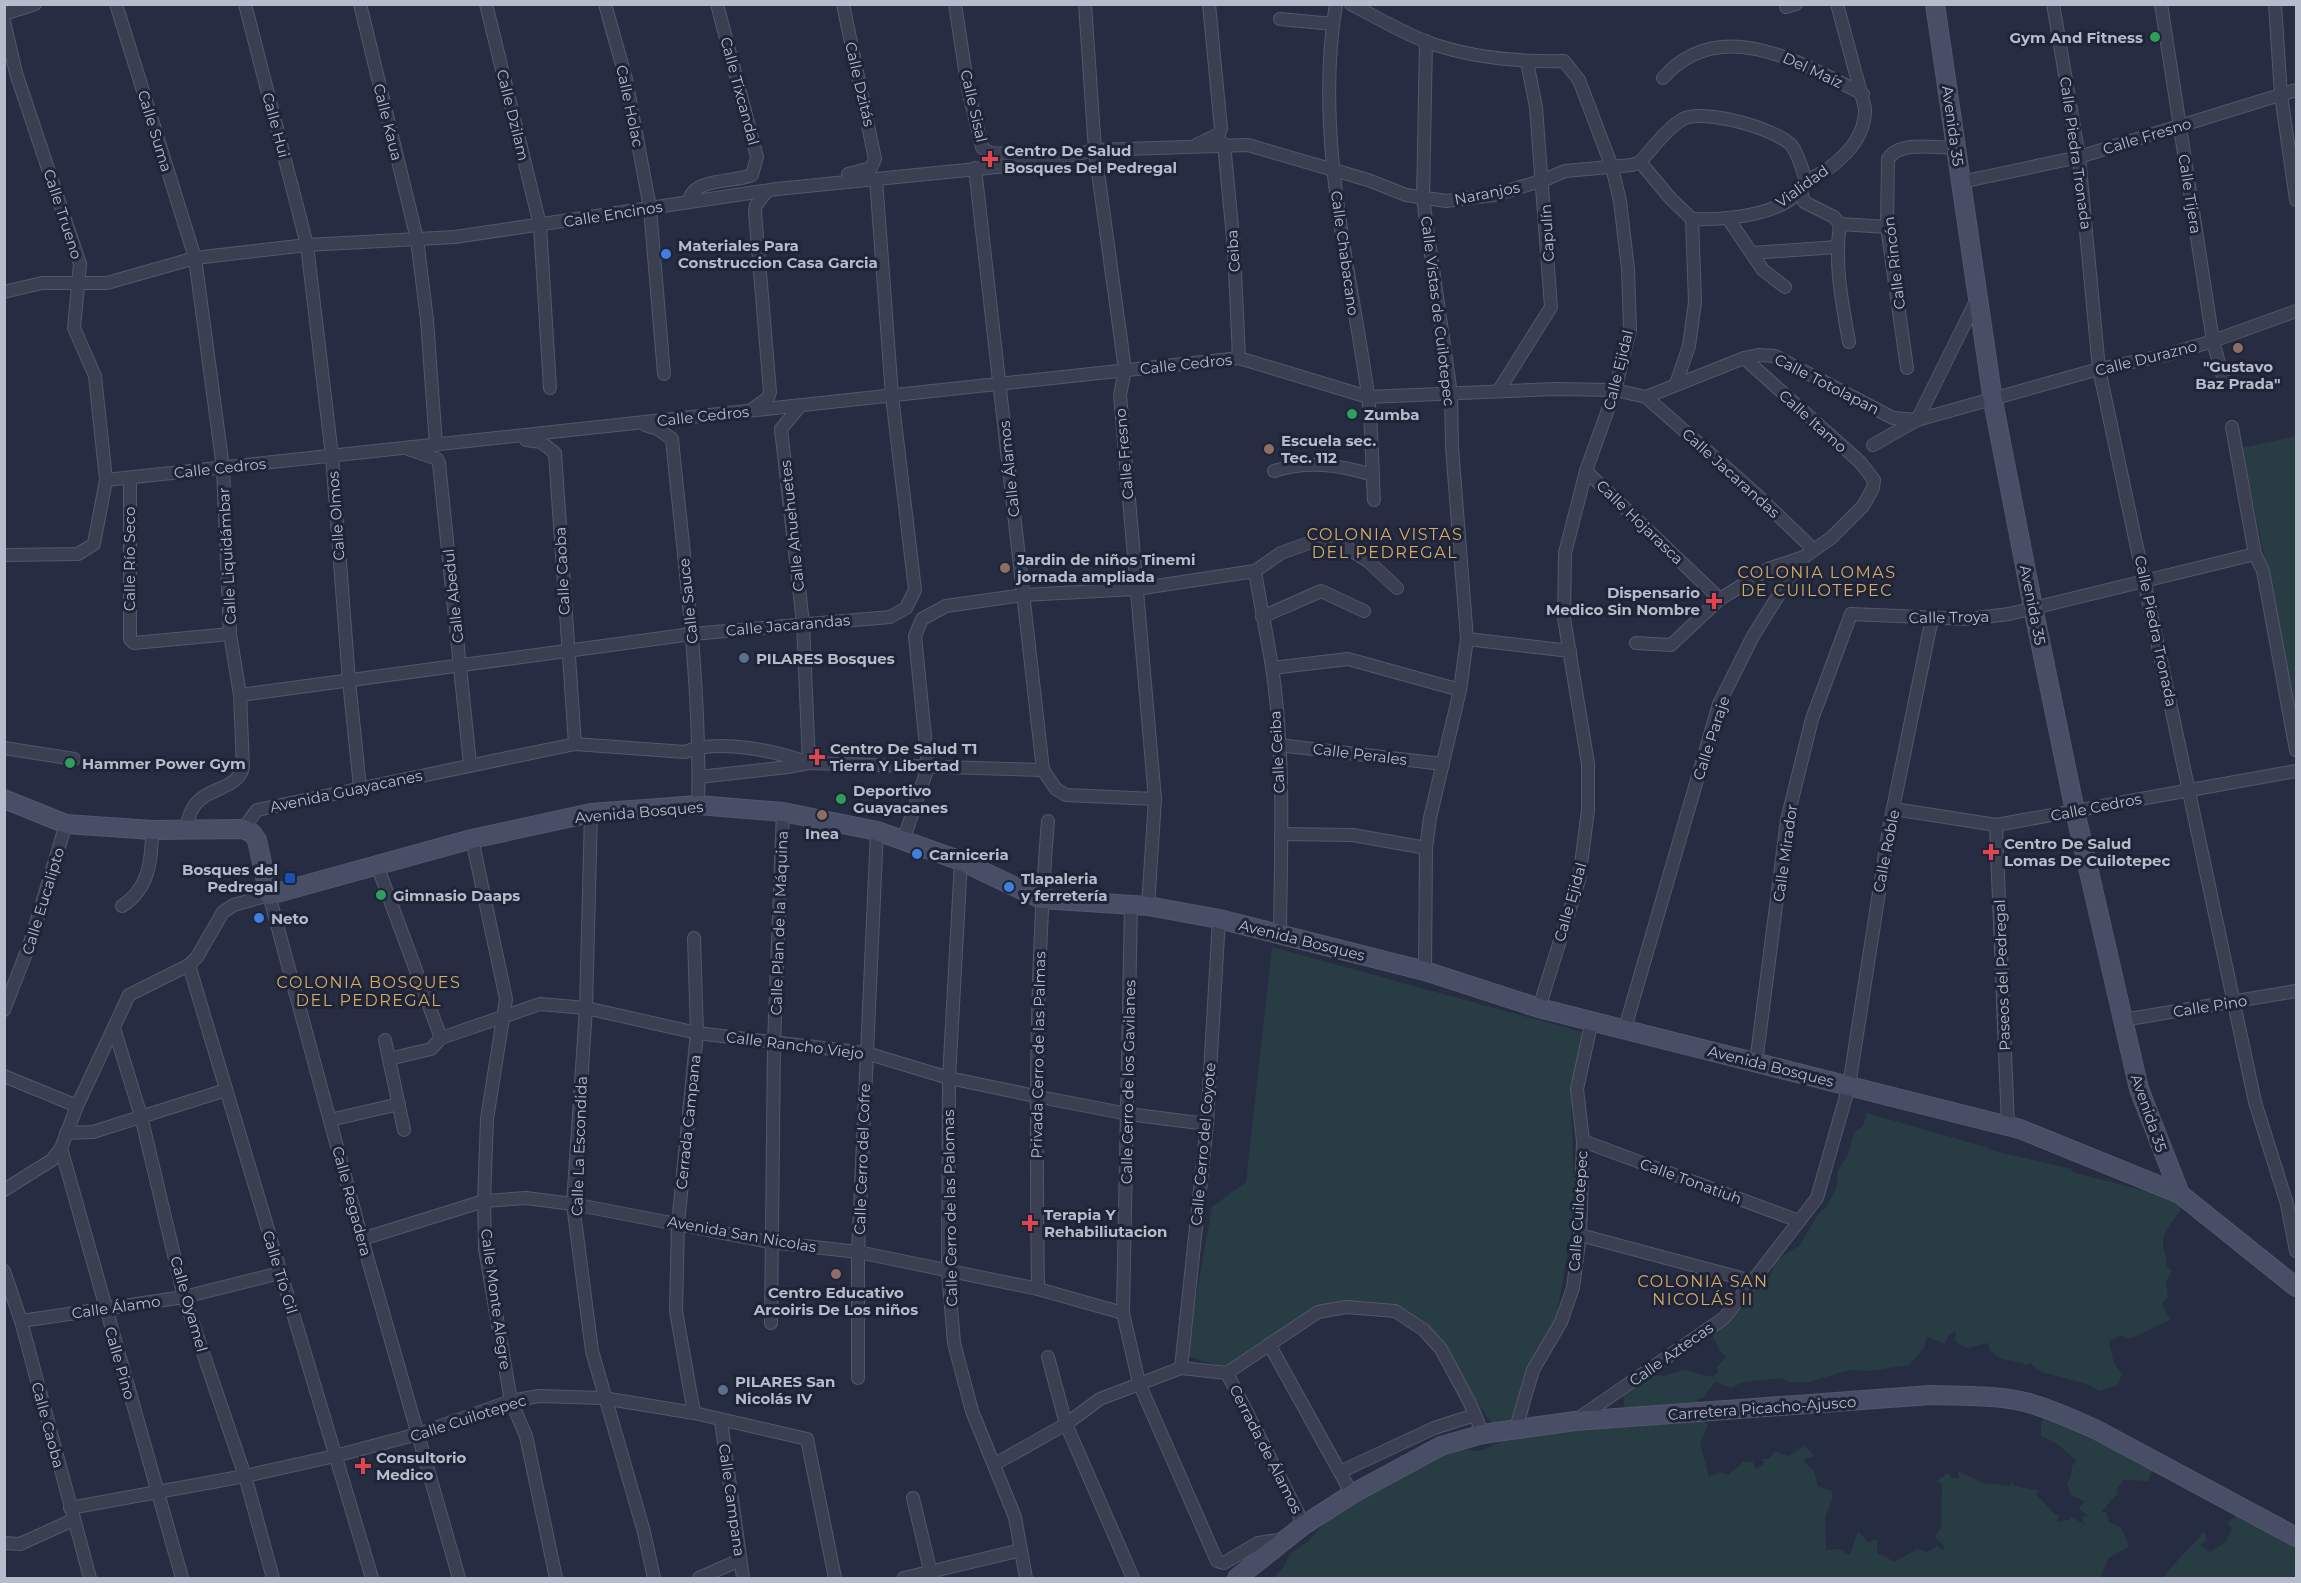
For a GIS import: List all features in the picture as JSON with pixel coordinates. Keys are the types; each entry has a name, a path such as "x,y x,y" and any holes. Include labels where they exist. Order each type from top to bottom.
{"street":[{"path":"4,14 35,4"},
{"name":"Calle Suma","path":"116,4 195,258"},
{"name":"Calle Hui","path":"245,4 308,246"},
{"name":"Calle Kaua","path":"360,4 417,239"},
{"name":"Calle Dzilam","path":"486,4 540,225"},
{"name":"Calle Holac","path":"605,4 626,79 650,208"},
{"name":"Calle Tixcandal","path":"688,202 689,194 697,187 742,179 753,175 756,167 757,157 717,4"},
{"name":"Calle Dzitás","path":"843,4 871,131 873,164"},
{"name":"Calle Sisal","path":"955,4 968,90 982,147 985,151 992,153 1024,153 1031,156 1037,163"},
{"name":"Calle Fresno","path":"1085,4 1095,150 1125,370 1120,395 1155,799 1139,905"},
{"path":"1197,145 1202,140 1219,134 1221,129 1209,4"},
{"name":"Calle Chabacano","path":"1336,4 1333,24 1329,141 1340,226 1368,397 1374,500"},
{"path":"1351,4 1426,41 1491,58 1527,62"},
{"name":"Vialidad","path":"1692,219 1729,220 1772,208 1826,172 1859,138 1866,124 1863,94 1837,4"},
{"name":"Avenida 35","path":"1935,4 1993,400 2033,607 2075,811 2139,1089 2180,1194"},
{"name":"Calle Piedra Tronada","path":"2053,4 2079,157 2099,369 2191,789 2255,1102 2292,1203 2296,1251"},
{"name":"Calle Tijera","path":"2161,4 2213,341 2224,381"},
{"path":"2275,4 2281,95 2296,200"},
{"path":"1280,19 1333,24"},
{"name":"Calle Trueno","path":"4,21 16,73 80,264 74,328 95,376 106,480"},
{"name":"Calle Vistas de Cuilotepec","path":"1425,971 1426,848 1430,818 1460,690 1467,639 1452,447 1451,394 1424,199 1426,41"},
{"name":"Del Maíz","path":"1663,78 1669,71 1705,51 1748,46 1796,60 1863,94"},
{"name":"Calle Ejidal","path":"1527,62 1564,61 1580,80 1612,167 1620,201 1630,302 1630,330 1615,390 1586,471 1565,553 1564,606 1588,764 1585,846 1578,880 1539,1008"},
{"name":"Capulín","path":"1499,390 1551,307 1544,180 1533,81 1527,62"},
{"path":"4,82 16,73"},
{"name":"Calle Fresno","path":"1961,182 2079,157 2296,90"},
{"path":"1676,384 1689,346 1695,302 1692,219 1671,199 1640,162 1682,119 1711,116 1750,126 1791,144 1799,158 1804,202 1834,217 1840,224 1887,227"},
{"name":"Calle Encinos","path":"4,292 42,283 77,281 107,283 195,258 308,246 455,237 767,191 1037,163 1095,150 1224,144"},
{"name":"Naranjos","path":"1224,144 1248,145 1334,169 1424,199 1446,201 1494,195 1544,180 1565,171 1640,162"},
{"name":"Ceiba","path":"1224,144 1234,248 1239,358"},
{"name":"Calle Rincón","path":"1907,368 1887,227 1888,159 1892,152 1901,148 1956,148"},
{"path":"811,186 818,179 864,172 873,164 912,175"},
{"name":"Calle Álamos","path":"975,168 1043,770"},
{"name":"Calle Jacarandas","path":"240,695 567,649 692,634 890,617 906,608 915,590 892,396 876,179"},
{"path":"750,411 768,398 770,392 755,212 756,205 767,191"},
{"path":"650,208 664,374"},
{"path":"1729,220 1763,270 1785,287"},
{"path":"1840,224 1837,247 1841,298 1849,342"},
{"path":"540,225 550,388"},
{"path":"417,239 427,320 436,445"},
{"name":"Calle Olmos","path":"308,246 332,456 349,681 360,787"},
{"path":"1752,253 1837,247"},
{"name":"Calle Liquidámbar","path":"186,827 190,813 201,798 231,783 242,772 244,754 240,695 230,634 223,468 195,258"},
{"path":"1873,445 1917,420 1978,298"},
{"name":"Calle Durazno","path":"1993,400 2099,369 2166,355 2213,341 2296,310"},
{"name":"Calle Totolapan","path":"1646,397 1662,393 1676,384 1744,358 1758,355 1776,356 1893,418 1917,420 1993,400"},
{"name":"Calle Cedros","path":"106,480 1239,358 1368,397 1451,394"},
{"name":"Calle Itamo","path":"1744,358 1860,462 1874,480 1873,488"},
{"path":"1451,394 1499,390 1615,390 1646,397"},
{"name":"Calle Jacarandas","path":"1646,397 1755,493 1809,554"},
{"name":"Calle Ahuehuetes","path":"801,405 782,429 803,623 809,763"},
{"name":"Calle Sauce","path":"635,424 658,429 672,439 692,634 699,746 698,805"},
{"path":"2232,427 2255,554 2263,571 2296,750"},
{"name":"Calle Caoba","path":"504,438 541,442 555,453 575,744"},
{"name":"Calle Abedul","path":"407,448 437,459 439,463 470,764"},
{"path":"1274,471 1302,464 1338,466 1373,475"},
{"name":"Calle Hojarasca","path":"1586,471 1720,599"},
{"name":"Calle Río Seco","path":"130,478 130,639 134,643 230,634"},
{"path":"4,555 78,554 87,550 94,544 106,480"},
{"name":"Calle Paraje","path":"1625,1028 1719,704 1753,636 1809,554 1831,538 1863,506 1873,488"},
{"path":"903,841 928,767 915,636 922,619 945,606 1023,595 1136,589 1255,572 1281,553 1309,543 1340,543 1368,561 1397,588"},
{"path":"1636,643 1671,645 1720,599 1768,569 1809,554"},
{"name":"Calle Troya","path":"1851,614 1932,618 1990,617 2255,554"},
{"name":"Calle Ceiba","path":"1255,572 1272,668 1278,745 1281,834 1280,933"},
{"path":"1262,617 1321,591 1364,611"},
{"name":"Calle Mirador","path":"1756,1063 1787,820 1812,719 1851,614"},
{"name":"Calle Roble","path":"1849,1086 1889,828 1932,618"},
{"path":"1467,639 1570,651"},
{"path":"1272,668 1347,658 1460,690"},
{"name":"Avenida Guayacanes","path":"243,829 257,810 575,744 685,752 699,746 778,752 809,763"},
{"name":"Calle Perales","path":"1278,745 1443,764"},
{"path":"4,748 74,759"},
{"name":"Avenida Bosques","path":"699,777 788,768 809,763 1043,770"},
{"path":"1043,770 1056,789 1066,795 1155,799"},
{"name":"Calle Cedros","path":"1894,809 1996,825 2296,771"},
{"path":"4,798 66,824 152,830 186,827 243,829"},
{"name":"Avenida Bosques","path":"269,895 472,839 591,813 698,805 783,812 877,831 961,861 1041,899 1139,905 1219,919 1280,933 1425,971 1539,1008 2008,1126 2180,1194 2296,1287"},
{"name":"Calle Plan de la Máquina","path":"771,1323 770,1242 774,1044 783,812"},
{"name":"Calle La Escondida","path":"591,813 586,1008 573,1204 592,1350 603,1398 644,1532 654,1578"},
{"name":"Privada Cerro de las Palmas","path":"1038,1289 1035,1096 1041,899 1048,821"},
{"name":"Calle Eucalipto","path":"4,1010 37,923 66,824"},
{"name":"Paseos del Pedregal","path":"1996,825 2008,1126"},
{"name":"Calle Regadera","path":"243,829 252,833 257,840 269,895 362,1239 459,1578"},
{"path":"122,906 135,898 146,880 152,854 152,830"},
{"name":"Calle Cerro del Cofre","path":"858,1378 858,1252 877,831"},
{"path":"1281,834 1353,835 1426,848"},
{"name":"Calle Monte Alegre","path":"472,839 506,999 506,1014 487,1119 485,1249 511,1401 526,1436 556,1578"},
{"name":"Calle Cerro de las Palomas","path":"961,861 949,1078 948,1271 954,1343 972,1411 1015,1517 1026,1578"},
{"path":"377,865 441,1038"},
{"path":"4,1190 52,1160 61,1148 77,1106 129,995 189,965 197,957 223,912 234,904 269,895"},
{"name":"Calle Cerro de los Gavilanes","path":"1139,905 1128,1114 1123,1313 1139,1383 1217,1561 1224,1563 1258,1543 1287,1538"},
{"name":"Calle Cerro del Coyote","path":"1181,1368 1207,1124 1219,919"},
{"name":"Cerrada Campana","path":"694,938 697,1033 678,1224 676,1311 694,1413"},
{"name":"Calle Tío Gil","path":"189,965 372,1578"},
{"name":"Calle Pino","path":"2123,1020 2296,991"},
{"name":"Calle Rancho Viejo","path":"389,1059 431,1049 441,1038 540,1004 586,1008 697,1033 774,1044 866,1053 949,1078 1035,1096 1128,1114 1207,1124"},
{"name":"Calle Cuilotepec","path":"1516,1428 1533,1370 1561,1322 1573,1288 1580,1235 1583,1141 1577,1089 1592,1020"},
{"name":"Calle Oyamel","path":"114,1028 141,1116 184,1297 245,1476 273,1578"},
{"path":"385,1040 404,1130"},
{"path":"4,1076 77,1106"},
{"name":"Calle Aztecas","path":"1575,1421 1724,1318 1817,1198 1849,1086"},
{"path":"66,1133 93,1132 226,1090"},
{"path":"330,1120 399,1104"},
{"name":"Calle Tonatiuh","path":"1583,1141 1799,1221"},
{"name":"Calle Pino","path":"61,1148 182,1578"},
{"name":"Avenida San Nicolas","path":"362,1239 484,1201 526,1198 573,1204 770,1242 858,1252 1038,1289 1123,1313"},
{"path":"1580,1235 1752,1281"},
{"name":"Calle Caoba","path":"4,1271 21,1321 90,1578"},
{"name":"Calle Álamo","path":"21,1321 184,1297 280,1273"},
{"path":"995,1464 1066,1424 1100,1399 1181,1368 1227,1373 1318,1312 1346,1307 1395,1311 1424,1330 1441,1349 1483,1434"},
{"path":"1269,1344 1352,1494"},
{"path":"1048,1357 1066,1424 1133,1578"},
{"name":"Cerrada de Álamos","path":"1227,1373 1304,1526"},
{"name":"Carretera Picacho-Ajusco","path":"1237,1578 1287,1538 1352,1494 1441,1446 1483,1434 1575,1421 1931,1395 1977,1396 2024,1402 2095,1429 2296,1537"},
{"name":"Calle Cuilotepec","path":"4,1544 20,1544 72,1514 157,1491 245,1476 335,1456 418,1434 511,1401 539,1396 603,1398 694,1413 807,1439 835,1578"},
{"path":"1340,1472 1434,1428 1475,1415"},
{"name":"Calle Campana","path":"722,1421 743,1578"},
{"path":"1434,1428 1441,1446"},
{"path":"1397,1444 1407,1464"},
{"path":"913,1498 931,1575"},
{"path":"904,1578 931,1575 1021,1550"},
{"path":"699,1578 740,1560"}],"shaded area":[{"path":"2296,436 2296,710 2242,448"},
{"path":"1272,947 1593,1035 1571,1109 1575,1212 1556,1319 1528,1371 1529,1416 1492,1424 1429,1328 1391,1306 1316,1309 1227,1368 1186,1356 1212,1207 1246,1182"},
{"path":"1867,1113 1990,1150 2072,1169 2072,1172 2166,1196 2166,1198 2184,1204 2163,1242 2166,1266 2172,1271 2166,1282 2168,1298 2162,1303 2170,1320 2130,1339 2121,1335 2109,1342 2114,1363 2122,1374 2117,1386 2099,1391 2084,1383 2044,1373 2029,1363 2026,1366 2023,1363 2001,1359 1990,1351 1988,1343 1971,1348 1965,1347 1955,1341 1956,1330 1948,1336 1945,1344 1927,1337 1924,1348 1909,1365 1868,1371 1849,1370 1809,1382 1789,1382 1781,1378 1743,1382 1731,1388 1715,1382 1703,1398 1697,1400 1708,1426 1700,1443 1709,1477 1720,1472 1728,1475 1743,1462 1753,1462 1756,1470 1764,1464 1762,1459 1769,1459 1775,1451 1788,1456 1805,1446 1814,1456 1804,1459 1805,1463 1814,1471 1818,1486 1831,1491 1833,1497 1825,1517 1826,1550 1839,1549 1850,1555 1858,1531 1868,1542 1877,1539 1877,1553 1895,1562 1917,1549 1926,1552 1937,1546 1943,1550 1945,1547 1935,1537 1941,1527 1942,1484 1937,1481 1948,1473 1951,1478 1959,1478 1958,1471 1983,1483 2010,1486 2012,1482 2015,1486 2040,1491 2036,1494 2055,1515 2059,1514 2057,1522 2069,1520 2072,1517 2085,1525 2081,1517 2088,1516 2079,1509 2084,1501 2071,1495 2067,1484 2071,1477 2072,1466 2077,1461 2056,1443 2041,1436 2041,1423 2044,1418 2068,1424 2153,1469 2148,1481 2124,1480 2117,1489 2117,1494 2101,1512 2106,1512 2109,1522 2121,1527 2129,1546 2109,1558 2101,1575 2103,1578 1273,1578 1284,1567 1290,1554 1310,1540 1329,1518 1367,1488 1452,1449 1480,1451 1511,1438 1563,1432 1574,1425 1625,1414 1623,1393 1634,1373 1664,1376 1684,1370 1713,1377 1719,1371 1716,1368 1726,1357 1720,1351 1710,1331 1750,1288 1770,1277 1775,1261 1800,1245 1836,1189 1838,1171 1849,1152 1854,1133 1863,1126"},
{"path":"2243,1512 2296,1536 2296,1578 2163,1578 2204,1531 2207,1540 2200,1545 2210,1552 2226,1542 2232,1528 2227,1523"}],"place":[{"name":"Gym And Fitness","path":"2155,37"},
{"name":"Centro De Salud Bosques Del Pedregal","path":"990,159"},
{"name":"Materiales Para Construccion Casa Garcia","path":"666,254"},
{"name":"\"Gustavo Baz Prada\"","path":"2238,348"},
{"name":"Zumba","path":"1352,414"},
{"name":"Escuela sec. Tec. 112","path":"1269,449"},
{"name":"Jardin de niños Tinemi jornada ampliada","path":"1005,568"},
{"name":"Dispensario Medico Sin Nombre","path":"1714,601"},
{"name":"PILARES Bosques","path":"744,658"},
{"name":"Centro De Salud T1 Tierra Y Libertad","path":"817,757"},
{"name":"Hammer Power Gym","path":"70,763"},
{"name":"Deportivo Guayacanes","path":"841,799"},
{"name":"Inea","path":"822,815"},
{"name":"Centro De Salud Lomas De Cuilotepec","path":"1991,852"},
{"name":"Carniceria","path":"917,854"},
{"name":"Bosques del Pedregal","path":"290,878"},
{"name":"Tlapaleria y ferretería","path":"1009,887"},
{"name":"Gimnasio Daaps","path":"381,895"},
{"name":"Neto","path":"259,918"},
{"name":"Terapia Y Rehabiliutacion","path":"1030,1223"},
{"name":"Centro Educativo Arcoiris De Los niños","path":"836,1274"},
{"name":"PILARES San Nicolás IV","path":"723,1390"},
{"name":"Consultorio Medico","path":"363,1466"}],"district":[{"name":"COLONIA VISTAS DEL PEDREGAL","path":"1385,543"},
{"name":"COLONIA LOMAS DE CUILOTEPEC","path":"1817,581"},
{"name":"COLONIA BOSQUES DEL PEDREGAL","path":"369,991"},
{"name":"COLONIA SAN NICOLÁS II","path":"1703,1290"}]}
